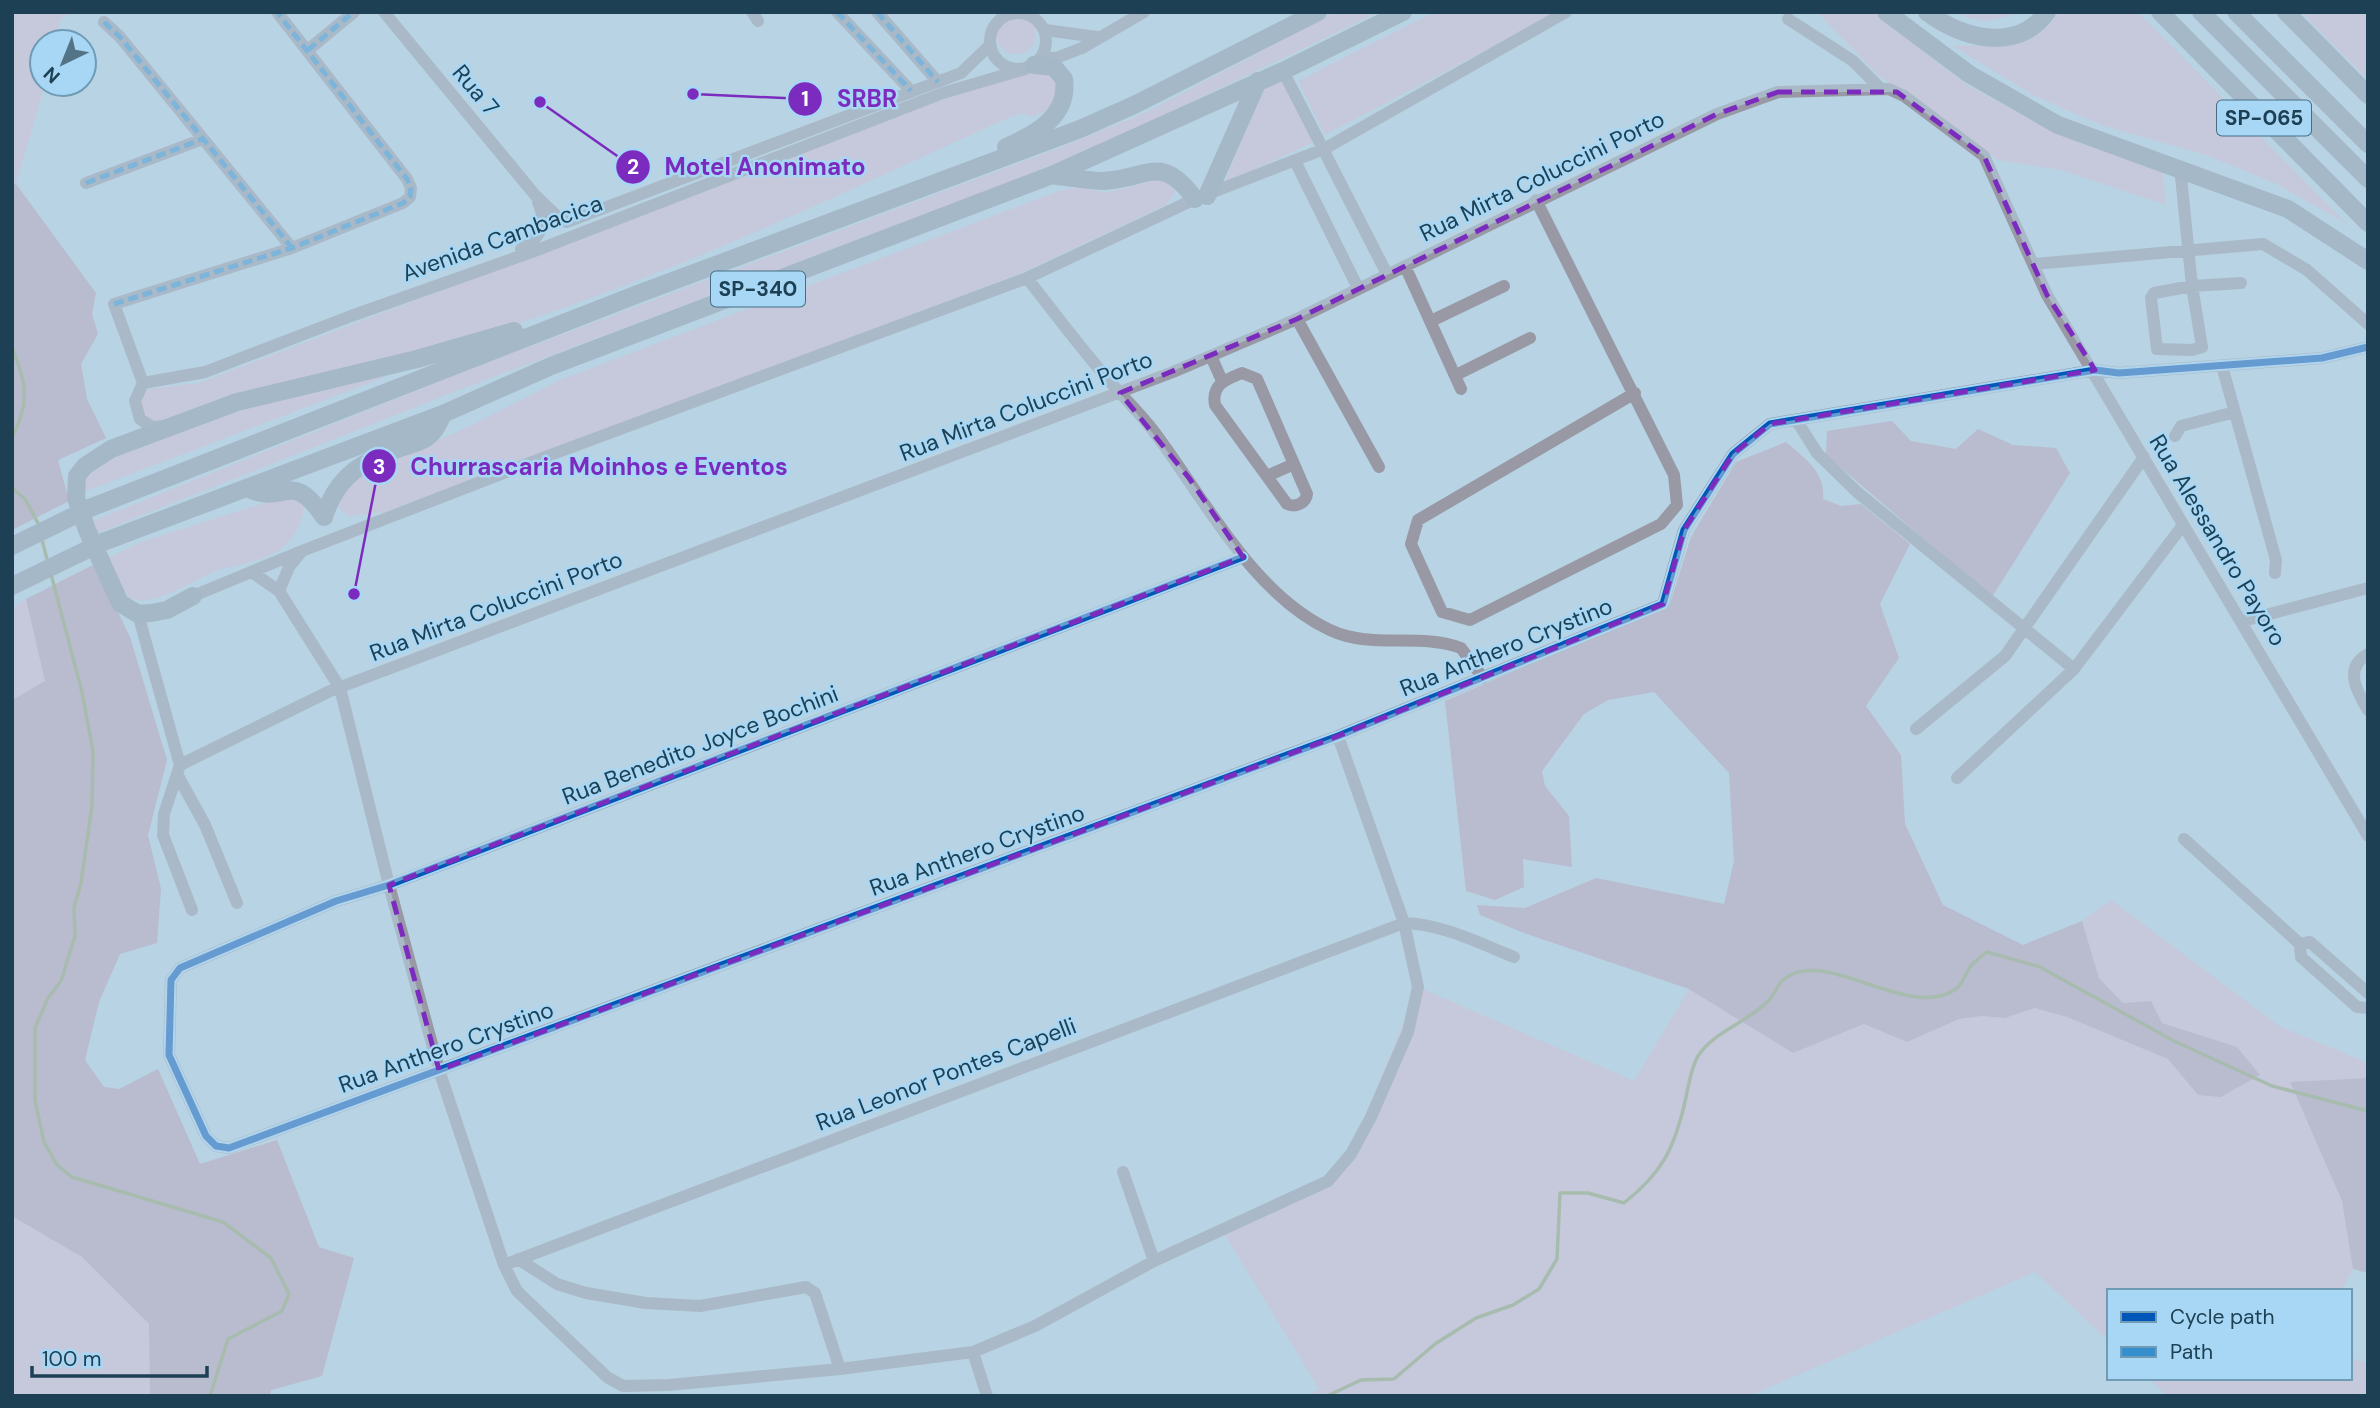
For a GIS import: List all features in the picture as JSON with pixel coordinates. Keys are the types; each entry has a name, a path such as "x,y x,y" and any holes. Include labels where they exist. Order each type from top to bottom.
{"highway":[{"name":"SP-340","path":"12,546 90,508 638,294 1080,129 1135,105 1318,12"},
{"name":"SP-340","path":"12,586 103,542 443,414 551,366 1052,176 1283,71 1404,12"},
{"path":"1886,12 2003,96 2068,129 2180,167 2288,209 2368,261"},
{"path":"1927,12 1952,29 1970,36 1989,38 2010,37 2028,29 2047,12"},
{"name":"SP-065","path":"2160,12 2368,223"},
{"name":"SP-065","path":"2201,12 2368,179"},
{"name":"SP-065","path":"2236,12 2368,144"},
{"path":"2286,12 2368,95"},
{"path":"803,233 1016,142 1043,126 1057,115 1063,104 1064,79 1054,67 1034,64"},
{"path":"1052,176 1105,181 1153,169 1167,172 1181,180 1201,197 1258,82"},
{"path":"193,596 167,610 138,614 127,609 114,594 76,498 78,476 96,457 215,410 266,394 417,359 638,294"},
{"path":"324,517 332,494 353,469 370,459 424,440 433,432 443,414"},
{"path":"247,488 261,495 292,488 302,491 310,497 324,517"}],"street":[{"path":"215,410 162,427 152,427 141,419 136,409 137,393 143,383 114,304 292,248 403,203 410,197 411,188 278,12"},
{"path":"308,50 354,12"},
{"name":"Rua 7","path":"384,12 535,195"},
{"path":"837,12 911,91"},
{"path":"877,12 938,82"},
{"path":"992,12 990,45 998,61 1006,67 1034,64 1047,40 1039,22 1033,16 1015,13 1006,15 993,27"},
{"name":"Avenida Cambacica","path":"143,383 188,378 205,372 485,267 532,252 943,93 1074,52 1144,12"},
{"path":"193,596 328,541 1027,278 1201,197 1296,163 1566,12"},
{"path":"1788,19 1853,61 1881,89"},
{"path":"104,22 120,37 292,248"},
{"path":"1039,22 1097,37"},
{"name":"Avenida Cambacica","path":"535,195 561,220 567,222 961,73 990,45"},
{"path":"1283,71 1387,274"},
{"name":"Rua Mirta Coluccini Porto","path":"178,770 340,688 1120,393 1211,356 1297,319 1536,200 1717,114 1778,92 1881,89"},
{"name":"Rua Alessandro Payoro","path":"1881,89 1904,96 1984,156 2047,295 2095,370 2183,525 2243,621 2368,836"},
{"path":"86,183 203,139"},
{"path":"1296,163 1358,288"},
{"path":"2180,167 2192,286 2202,346 2192,350 2157,349 2151,298 2154,293 2192,286 2241,282"},
{"path":"485,267 534,242 540,234 543,215 535,195"},
{"path":"1536,200 1635,393 1674,475 1677,505 1661,524 1470,620 1442,612 1410,544 1418,520 1635,393"},
{"path":"2034,264 2263,244 2307,270 2368,324"},
{"path":"1405,266 1461,389"},
{"path":"1027,278 1189,478 1243,557 1288,604 1332,631 1362,640 1453,645 1468,654 1483,678"},
{"path":"1431,321 1504,286"},
{"path":"1297,319 1380,467"},
{"path":"1456,374 1530,338"},
{"path":"2074,669 1857,492 1817,453 1797,421 2095,370 2119,373 2322,358 2368,347"},
{"path":"1211,356 1222,381"},
{"path":"2222,366 2276,560 2275,573"},
{"path":"1242,373 1256,379 1294,464 1307,494 1303,502 1295,506 1287,504 1215,405 1215,392 1222,381 1242,373"},
{"path":"2175,436 2181,426 2235,412"},
{"name":"Rua Anthero Crystino","path":"229,1148 1338,736 1662,604 1684,530 1733,454 1770,425 1797,421"},
{"path":"1916,729 2005,656 2144,457"},
{"path":"1267,476 1294,464"},
{"path":"324,517 328,541"},
{"path":"1957,778 2074,669 2183,525"},
{"path":"279,591 289,567 302,551"},
{"name":"Rua Benedito Joyce Bochini","path":"229,1148 216,1146 206,1136 172,1067 169,1055 171,980 174,973 336,901 389,885 1243,557"},
{"path":"253,573 279,591 340,688 439,1070 504,1265 517,1291 607,1377 623,1386 669,1385 840,1369 973,1352 1035,1326 1154,1261 1328,1181 1350,1154 1371,1117 1408,1032 1418,987 1404,923 1338,736"},
{"path":"2243,621 2368,588"},
{"path":"138,614 178,770 205,825 237,903"},
{"path":"2368,654 2355,665 2353,674 2356,691 2368,710"},
{"path":"178,770 162,827 192,910"},
{"path":"2184,839 2300,944 2301,957 2357,1007 2368,1008"},
{"path":"1404,923 1424,924 1445,930 1514,957"},
{"name":"Rua Leonor Pontes Capelli","path":"504,1265 1404,923"},
{"path":"2300,944 2309,942 2368,993"},
{"path":"1123,1172 1154,1261"},
{"path":"518,1259 557,1284 586,1293 646,1303 700,1306 806,1287 814,1293 840,1369"},
{"path":"973,1352 987,1396"}],"highlighted area":[{"path":"1778,92 1897,92 1984,156 2047,295 2095,370 1770,424 1733,454 1684,530 1663,604 1338,736 439,1070 389,885 1243,557 1189,478 1120,393 1297,319 1717,114"}],"shaded area":[{"path":"12,12 73,12 61,18 59,28 28,28 28,98 41,98 16,184 12,183"},
{"path":"1335,12 1379,12 1142,126 1014,181 451,393 97,533 93,521 465,371 1072,143 1149,111"},
{"path":"1435,12 1558,12 1325,135 1298,81"},
{"path":"1817,12 1873,12 1964,83 2042,126 2162,169 2166,205 2061,170 1998,160 1878,75"},
{"path":"1957,12 2018,12 2003,18 1980,20"},
{"path":"2059,12 2138,12 2347,224 2277,184 2206,155 2104,126 2035,96 1953,46 1998,45 2025,41 2037,35"},
{"path":"2301,12 2368,12 2368,80"},
{"path":"1016,14 1030,20 1036,34 1030,48 1016,54 1002,48 996,34 1002,20"},
{"path":"1045,66 1061,86 1052,110 1029,117 1024,113 1010,117 752,233 621,287 488,333 157,424 143,414 140,401 148,389 199,383 946,98"},
{"path":"1282,78 1313,142 1224,184 1261,91"},
{"path":"1161,179 1173,188 1175,193 1166,205 1017,275 385,512 349,516 339,509 337,502 356,476 470,426 560,380 1056,192 1078,187 1105,193"},
{"path":"12,183 16,184 96,293 92,314 98,334 81,364 87,399 106,438 58,460 69,501 12,530"},
{"path":"380,372 385,377 81,493 87,477 101,462 238,408"},
{"path":"1892,421 1911,441 1956,449 1978,429 2013,445 2056,448 2070,473 1992,597 1826,455 1827,431"},
{"path":"1786,442 1817,473 1823,489 1823,499 1841,506 1861,504 1910,544 1880,604 1899,658 1866,706 1901,755 1905,824 1943,905 2023,945 2082,921 2099,978 2123,1003 2151,1001 2162,1023 2237,1047 2260,1075 2221,1097 2198,1095 2168,1059 2067,1017 2035,1008 2005,1018 1981,1016 1959,1019 1907,1042 1864,1024 1793,1053 1689,989 1524,933 1480,915 1477,905 1525,908 1596,878 1724,904 1734,861 1729,773 1654,692 1608,700 1584,714 1542,771 1545,786 1569,816 1572,867 1523,859 1524,887 1495,900 1466,891 1445,701 1670,604 1691,537 1736,462"},
{"path":"286,496 304,503 303,514 292,537 269,556 218,570 156,598 137,600 121,589 108,558 141,542"},
{"path":"95,564 130,637 167,760 148,835 161,889 157,943 120,954 99,1002 85,1060 104,1087 119,1089 158,1069 200,1164 277,1140 319,1247 354,1258 322,1376 271,1390 270,1396 150,1396 149,1324 82,1257 12,1216 12,700 45,681 26,599"},
{"path":"26,599 46,681 12,700 12,608"},
{"path":"2111,900 2279,1026 2368,1063 2368,1078 2290,1083 2342,1201 2353,1269 2342,1289 2107,1289 2107,1339 2035,1272 1749,1396 1306,1396 1319,1389 1222,1230 1328,1181 1350,1154 1418,987 1634,1081 1689,989 1793,1053 1864,1024 1907,1042 1959,1019 1981,1016 2005,1018 2035,1008 2067,1017 2168,1059 2198,1095 2237,1047 2162,1023 2151,1001 2123,1003 2099,978 2082,921"},
{"path":"2368,1078 2368,1273 2353,1269 2342,1201 2290,1082"},
{"path":"12,1216 82,1257 149,1324 150,1396 12,1396"},
{"path":"2352,1359 2368,1363 2368,1396 2167,1396 2151,1380 2352,1380"}],"waterway":[{"path":"12,347 21,372 24,392 22,413 12,437"},
{"path":"12,488 25,499 39,525"},
{"path":"41,536 48,563"},
{"path":"51,574 82,692 93,751 92,806 81,883 74,907 75,936 61,981 48,998 35,1028 35,1100 44,1142 57,1165 72,1177 223,1222 271,1258 289,1294 282,1311 228,1339 210,1396"},
{"path":"1327,1396 1361,1380 1394,1379 1435,1344 1476,1318 1513,1305 1539,1289 1557,1259 1560,1193 1588,1193 1624,1203 1637,1192 1657,1170 1671,1147 1698,1056 1713,1040 1760,1009 1783,980 1800,971 1821,971 1844,976 1916,997 1938,997 1957,988 1971,966 1987,952 2040,967 2174,1041 2272,1086 2368,1111"}],"marked path":[{"path":"114,304 292,248 403,203 410,197 411,188 407,179 277,12"},
{"path":"837,12 911,91"},
{"path":"877,12 938,82"},
{"path":"308,50 350,15"},
{"path":"104,22 120,37 292,248"},
{"path":"86,183 203,139"}],"cycle path":[{"path":"1243,557 389,885 336,901 180,968 171,980 169,1055 206,1136 216,1146 229,1148 1338,736 1663,604 1684,530 1733,454 1770,424 2095,370 2119,373 2322,358 2368,347"}],"place":[{"name":"SRBR","path":"693,94"},
{"name":"Motel Anonimato","path":"540,102"},
{"name":"Churrascaria Moinhos e Eventos","path":"354,594"}]}
